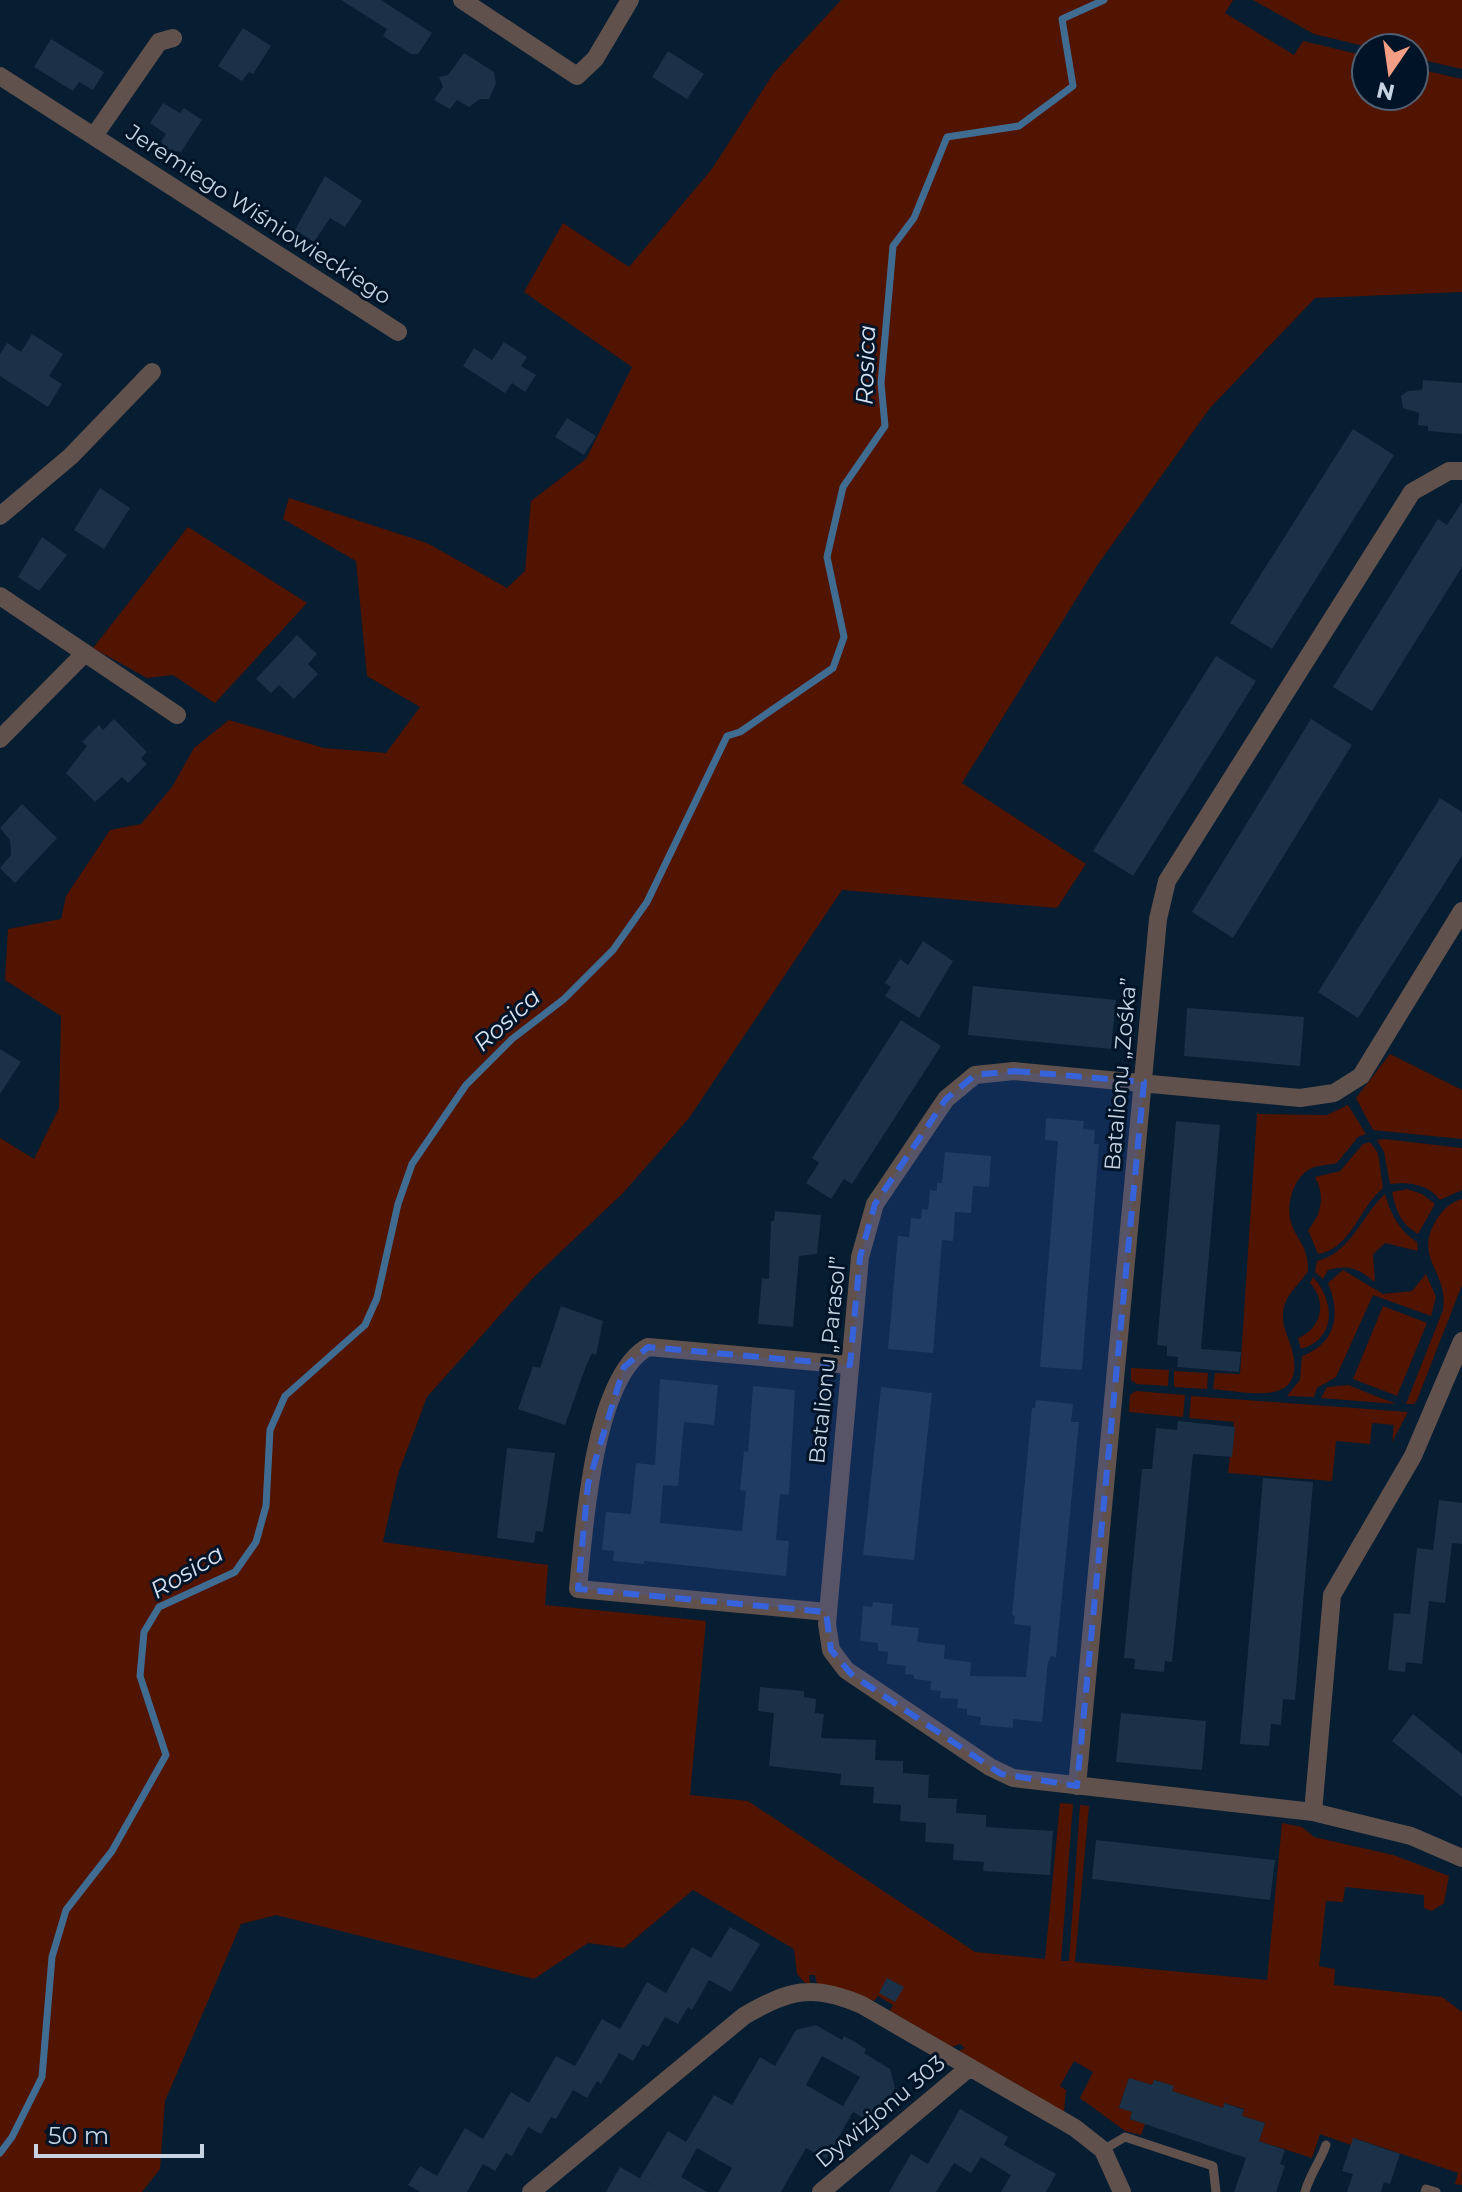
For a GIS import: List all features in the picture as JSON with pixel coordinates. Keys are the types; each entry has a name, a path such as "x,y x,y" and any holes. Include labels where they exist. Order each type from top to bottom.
{"street":[{"path":"462,0 577,76 595,59 630,0"},
{"name":"Jeremiego Wiśniowieckiego","path":"94,136 159,42 173,38"},
{"name":"Jeremiego Wiśniowieckiego","path":"0,76 224,223 398,332"},
{"path":"0,516 71,456 152,372"},
{"name":"Batalionu „Zośka”","path":"1077,1786 1158,919 1167,881 1412,492 1449,471 1462,471"},
{"path":"0,596 177,715"},
{"path":"0,739 85,653"},
{"name":"Batalionu „Parasol”","path":"1462,911 1361,1076 1334,1093 1300,1098 1014,1071 975,1075 946,1099 875,1204 860,1257 827,1612 831,1650 851,1674 1001,1774 1025,1781 1313,1812 1411,1836 1462,1858"},
{"path":"1313,1812 1332,1595 1413,1456 1462,1341"},
{"path":"827,1612 578,1589 588,1484 606,1416 624,1367 635,1354 648,1347 850,1365"},
{"path":"531,2192 744,2016 784,1994 814,1991 846,1998 1075,2128 1103,2150 1122,2192"},
{"name":"Dywizjonu 303","path":"821,2192 970,2067"}],"lane":[{"path":"1103,2150 1125,2137 1213,2166 1216,2192"},
{"path":"1305,2192 1312,2168 1321,2159 1326,2145"},
{"path":"1425,2192 1426,2189 1436,2192"}],"highlighted area":[{"path":"1014,1071 1144,1082 1077,1786 1001,1774 851,1674 831,1650 826,1612 578,1589 588,1484 624,1367 648,1347 850,1365 860,1257 875,1204 946,1099 975,1075"}],"shaded area":[{"path":"841,0 1233,0 1225,13 1294,55 1303,41 1350,52 1350,112 1430,112 1430,72 1462,79 1462,292 1315,298 1210,408 1096,567 962,783 1086,864 1057,908 842,890 689,1118 623,1193 533,1278 427,1397 398,1474 383,1542 548,1565 545,1605 706,1621 690,1795 748,1801 975,1952 1045,1959 1060,1803 1073,1804 1061,1961 1069,1961 1080,1805 1089,1806 1075,1962 1267,1980 1282,1823 1302,1827 1314,1837 1393,1855 1449,1876 1444,1903 1432,1911 1424,1908 1424,1895 1345,1887 1343,1902 1326,1901 1319,1966 1335,1969 1334,1985 1442,1997 1462,2012 1462,2185 1455,2184 1458,2173 1354,2138 1351,2145 1320,2134 1312,2158 1259,2141 1265,2123 1242,2116 1244,2109 1225,2103 1223,2108 1172,2091 1173,2086 1155,2080 1152,2085 1129,2078 1119,2107 1132,2112 1130,2119 1145,2124 1141,2135 1125,2131 1080,2098 1093,2072 1074,2061 1060,2086 1066,2090 1064,2112 959,2051 965,2048 960,2044 952,2047 890,2011 893,2005 878,1996 874,2001 817,1984 815,1975 809,1975 810,1983 805,1983 797,1974 794,1949 693,1890 624,1948 588,1943 534,1979 276,1915 241,1924 165,2101 160,2169 142,2192 0,2192 0,1138 34,1159 59,1108 61,1016 5,980 8,929 61,919 66,896 110,830 141,824 172,787 194,748 229,720 324,748 386,753 420,707 367,676 356,561 283,519 289,498 427,543 507,588 525,571 531,501 586,459 632,367 524,292 563,223 629,267 712,169 773,74"},
{"path":"1253,0 1462,0 1462,69 1430,62 1430,32 1350,32 1350,43 1314,34"},
{"path":"188,527 307,603 215,703 173,675 147,678 93,648"},
{"path":"1390,1054 1462,1090 1462,1139 1373,1130 1356,1098"},
{"path":"1348,1105 1366,1134 1358,1137 1337,1163 1306,1171 1291,1197 1290,1218 1304,1248 1308,1271 1284,1307 1284,1323 1294,1368 1291,1381 1283,1389 1271,1392 1213,1389 1215,1373 1240,1374 1257,1114 1327,1115"},
{"path":"1377,1140 1462,1148 1462,1190 1440,1200 1430,1190 1418,1185 1390,1184 1384,1152"},
{"path":"1370,1142 1378,1153 1383,1188 1347,1236 1329,1251 1318,1254 1308,1230 1320,1205 1320,1191 1315,1177 1340,1171 1363,1144"},
{"path":"1407,1189 1422,1194 1435,1204 1418,1234 1403,1221 1392,1192"},
{"path":"1385,1194 1396,1221 1417,1242 1418,1251 1385,1243 1373,1254 1375,1282 1359,1271 1348,1268 1328,1270 1323,1279 1315,1272 1317,1261 1339,1250"},
{"path":"1462,1199 1462,1285 1417,1400 1414,1404 1406,1404 1443,1310 1441,1285 1429,1255 1430,1233 1445,1209"},
{"path":"1343,1270 1383,1294 1412,1291 1426,1274 1436,1297 1431,1316 1373,1295 1336,1377 1317,1388 1314,1397 1287,1396 1300,1380 1302,1356 1322,1343 1333,1326 1334,1306 1328,1283"},
{"path":"1313,1277 1325,1297 1329,1318 1321,1337 1301,1349 1298,1338 1312,1328 1319,1314 1319,1298 1310,1283"},
{"path":"1383,1306 1427,1323 1397,1396 1353,1379"},
{"path":"1131,1368 1169,1370 1168,1386 1137,1384 1131,1380"},
{"path":"1174,1371 1208,1373 1207,1389 1174,1387"},
{"path":"1348,1385 1396,1404 1321,1398 1327,1387"},
{"path":"1136,1391 1185,1395 1183,1417 1129,1412 1130,1395"},
{"path":"1191,1396 1408,1412 1392,1442 1394,1425 1372,1423 1370,1444 1336,1441 1332,1481 1228,1473 1234,1422 1189,1418"}],"building":[{"path":"341,0 381,0 432,33 418,54 411,54 383,36 387,29"},
{"path":"243,28 271,46 253,74 249,72 242,81 218,66"},
{"path":"51,39 104,72 93,90 79,82 73,91 34,67"},
{"path":"668,51 704,74 687,99 652,77"},
{"path":"464,53 494,72 496,83 489,99 480,99 469,107 457,100 450,109 434,100 443,87 439,77 448,75"},
{"path":"163,103 180,113 184,108 202,120 181,152 168,150 161,142 166,134 150,123"},
{"path":"325,176 362,201 345,227 330,218 314,242 295,230"},
{"path":"32,334 63,354 49,376 62,384 48,407 0,376 0,354 7,343 21,352"},
{"path":"504,342 527,357 521,366 536,375 525,392 512,383 505,393 463,366 474,348 492,360"},
{"path":"1423,380 1462,383 1462,434 1428,431 1428,426 1418,425 1419,413 1403,408 1401,396 1408,391 1422,390"},
{"path":"567,418 596,436 584,455 555,437"},
{"path":"1353,429 1394,455 1272,649 1230,623"},
{"path":"100,488 130,508 104,549 74,530"},
{"path":"1462,502 1462,567 1372,711 1333,687 1438,519 1447,525"},
{"path":"42,537 67,555 39,591 18,577"},
{"path":"297,635 317,654 308,664 318,674 294,699 279,685 271,693 256,679"},
{"path":"1216,656 1256,681 1133,876 1093,851"},
{"path":"114,719 147,752 141,758 147,764 128,783 122,777 95,802 66,773 87,746 82,742 99,725 103,730"},
{"path":"1311,719 1352,745 1233,938 1192,912"},
{"path":"1440,798 1462,812 1462,856 1358,1018 1318,992"},
{"path":"22,804 57,838 15,883 0,868 11,855 10,840 0,828"},
{"path":"923,941 953,961 919,1018 885,996 891,987 885,983 900,959 908,965"},
{"path":"973,986 1116,1000 1111,1049 968,1035"},
{"path":"1187,1008 1304,1017 1300,1066 1184,1056"},
{"path":"901,1020 941,1046 852,1184 844,1179 831,1199 806,1183 819,1163 812,1158"},
{"path":"0,1049 21,1062 0,1094"},
{"path":"1046,1118 1084,1121 1083,1129 1095,1130 1094,1144 1099,1144 1082,1370 1040,1367 1058,1141 1045,1140"},
{"path":"1176,1121 1220,1125 1201,1349 1241,1352 1239,1372 1177,1367 1178,1357 1167,1356 1167,1346 1157,1345"},
{"path":"945,1152 991,1156 989,1187 973,1186 971,1213 955,1212 953,1241 942,1240 933,1353 888,1349 898,1236 909,1237 911,1218 921,1219 922,1209 928,1210 930,1190 937,1191 937,1183 942,1183"},
{"path":"775,1211 821,1215 817,1254 799,1256 793,1327 758,1324 762,1278 769,1279 771,1221 774,1221"},
{"path":"561,1306 603,1321 596,1355 592,1353 586,1366 565,1425 518,1409 533,1366 540,1368"},
{"path":"660,1379 718,1385 714,1425 684,1422 678,1486 663,1485 660,1523 742,1531 746,1491 740,1490 744,1451 748,1452 753,1386 795,1390 789,1495 780,1494 776,1540 789,1541 786,1576 644,1561 644,1564 613,1561 614,1551 602,1550 606,1512 631,1514 636,1463 655,1465"},
{"path":"881,1387 932,1393 914,1560 863,1555"},
{"path":"1036,1400 1073,1404 1071,1422 1079,1422 1056,1657 1051,1656 1048,1662 1042,1722 1013,1719 1013,1728 980,1725 981,1717 967,1715 967,1709 957,1708 958,1699 940,1698 941,1691 930,1690 931,1681 914,1679 914,1675 905,1674 906,1666 887,1664 888,1652 878,1651 878,1643 860,1641 863,1606 872,1607 873,1602 893,1604 891,1625 919,1628 917,1642 945,1645 944,1659 971,1662 970,1676 1026,1677 1031,1626 1014,1624 1015,1616 1012,1615 1032,1408 1035,1408"},
{"path":"1178,1421 1235,1427 1232,1457 1193,1454 1172,1662 1165,1661 1164,1672 1134,1669 1135,1659 1124,1658 1142,1469 1152,1469 1156,1428 1177,1430"},
{"path":"507,1448 555,1453 543,1532 536,1531 534,1543 497,1538"},
{"path":"1263,1478 1313,1482 1295,1700 1283,1699 1281,1725 1271,1724 1269,1746 1240,1744"},
{"path":"1439,1500 1462,1503 1462,1544 1452,1543 1445,1603 1429,1601 1422,1664 1406,1662 1405,1672 1388,1670 1394,1613 1410,1614 1417,1548 1433,1550"},
{"path":"760,1687 804,1691 804,1697 816,1699 815,1713 824,1714 821,1738 876,1740 875,1760 903,1761 903,1773 929,1775 928,1798 957,1799 956,1813 986,1815 986,1827 1053,1831 1050,1875 983,1871 984,1862 953,1860 954,1844 925,1842 926,1823 900,1821 901,1805 873,1803 874,1787 840,1785 841,1774 769,1766 774,1713 758,1711"},
{"path":"1121,1713 1206,1721 1202,1770 1116,1762"},
{"path":"1413,1714 1462,1754 1462,1797 1392,1741"},
{"path":"1096,1840 1275,1860 1270,1900 1092,1879"},
{"path":"730,1927 760,1944 731,1992 709,1980 692,2010 688,2007 678,2024 665,2017 648,2047 643,2044 633,2061 619,2053 601,2084 597,2081 587,2098 573,2090 556,2119 551,2117 541,2134 528,2127 512,2156 506,2153 495,2171 483,2164 467,2192 420,2192 408,2185 420,2166 437,2176 465,2128 483,2139 511,2092 529,2103 556,2056 575,2066 602,2019 620,2029 647,1982 666,1993 692,1947 711,1958"},
{"path":"887,1978 904,1987 895,2002 879,1993"},
{"path":"816,2025 842,2040 844,2036 890,2069 895,2088 874,2124 843,2106 860,2077 822,2056 806,2085 853,2112 826,2159 806,2148 781,2192 718,2192 732,2168 697,2148 681,2177 707,2192 664,2192 640,2178 668,2131 686,2142 714,2095 732,2105 760,2057 775,2066 796,2030"},
{"path":"1129,2078 1152,2085 1154,2080 1174,2086 1172,2091 1223,2108 1224,2103 1244,2110 1242,2116 1265,2123 1259,2141 1285,2150 1280,2164 1285,2166 1276,2192 1234,2192 1246,2158 1130,2119 1132,2112 1119,2108"},
{"path":"960,2109 1008,2137 1004,2145 1056,2174 1046,2192 1001,2192 1011,2175 981,2157 971,2173 954,2163 936,2192 889,2192 911,2154 928,2164"},
{"path":"1353,2138 1400,2154 1390,2184 1384,2182 1381,2192 1347,2192 1353,2174 1342,2171"},
{"path":"620,2167 664,2192 606,2192"}],"waterway":[{"name":"Rosica","path":"0,2153 12,2137 42,2077 52,1957 66,1910 112,1851 166,1755 140,1676 144,1632 159,1607 235,1572 256,1542 266,1506 270,1430 285,1396 365,1325 377,1298 398,1204 412,1164 466,1085 512,1039 564,999 613,950 647,902 727,736 740,732 833,668 844,637 827,557 843,487 885,426 881,383 893,246 914,218 947,137 1019,126 1073,86 1062,19 1104,0"}]}
